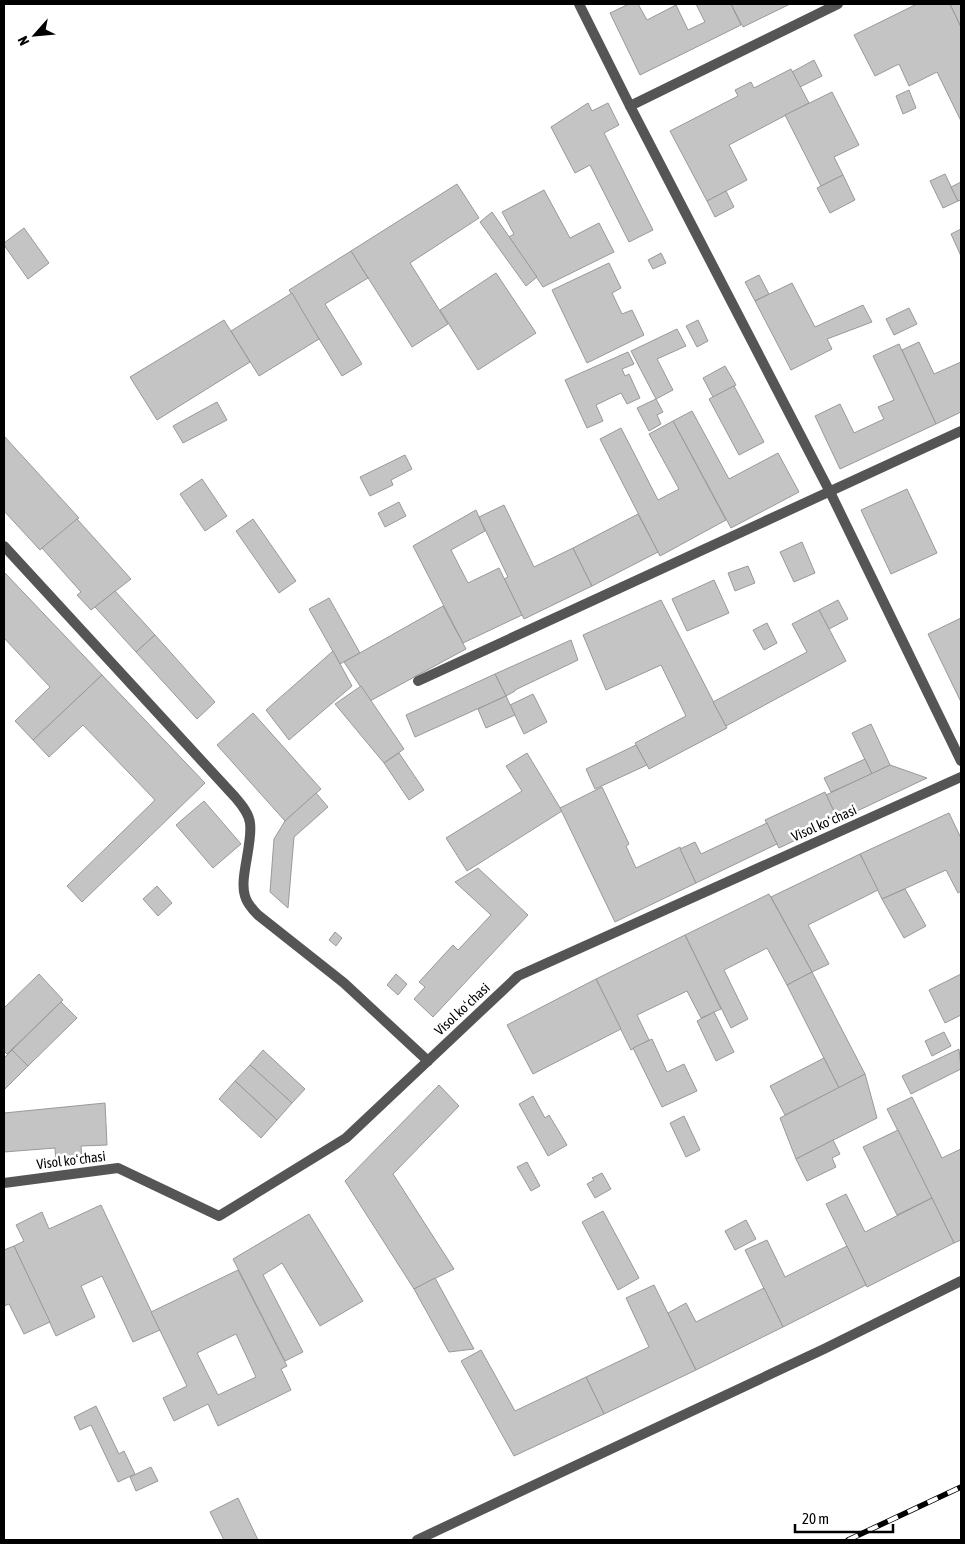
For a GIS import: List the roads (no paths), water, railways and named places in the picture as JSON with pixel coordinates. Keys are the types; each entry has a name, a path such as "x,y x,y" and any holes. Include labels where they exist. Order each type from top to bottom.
{"street":[{"path":"579,4 830,492 961,761"},
{"path":"630,106 838,4"},
{"path":"418,681 961,431"},
{"path":"4,546 245,810 250,823 244,896 249,906 344,983 428,1060"},
{"name":"Visol koʻchasi","path":"4,1183 118,1168 219,1216 346,1138 518,976 961,777"},
{"path":"417,1540 824,1349 961,1281"}],"railway":[{"path":"848,1540 961,1487"}]}
